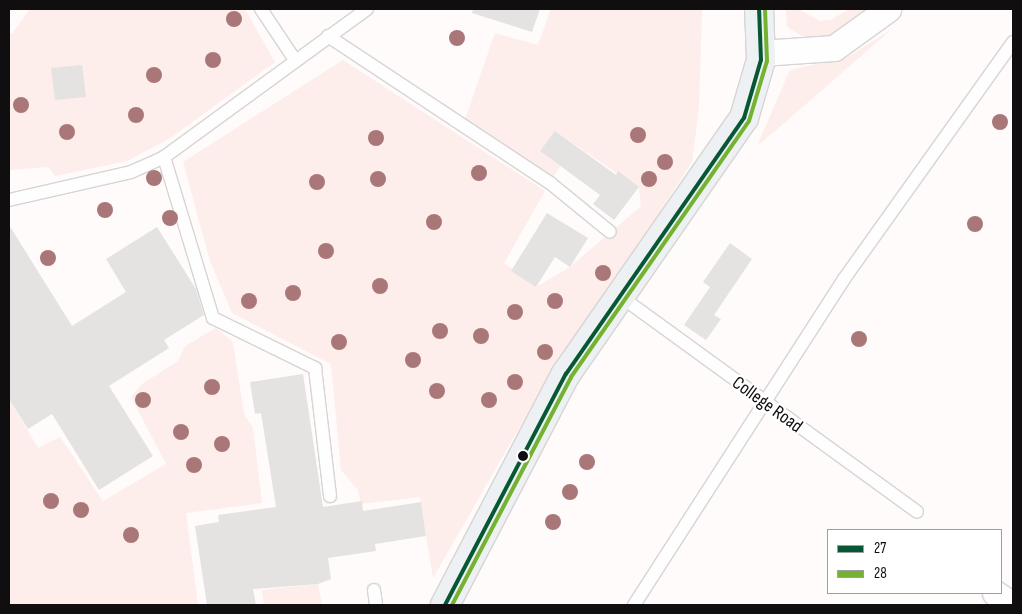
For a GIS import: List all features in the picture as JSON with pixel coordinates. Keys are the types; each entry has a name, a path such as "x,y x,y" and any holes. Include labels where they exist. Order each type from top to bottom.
{"street":[{"path":"445,605 566,374 744,118 761,53 759,9"},
{"path":"761,53 834,48 888,9"},
{"path":"996,594 1013,605"}],"lane":[{"path":"261,9 295,60"},
{"path":"9,200 130,172 164,157 367,9"},
{"path":"328,36 550,183 610,232"},
{"path":"634,605 740,443 762,402 844,279 1013,42"},
{"path":"164,157 213,318 315,368 330,496"},
{"name":"College Road","path":"620,296 762,402 917,512"},
{"path":"374,590 376,605"}],"shaded area":[{"path":"30,9 245,9 275,62 169,139 127,161 55,176 48,167 9,170 9,33 12,34"},
{"path":"551,9 702,9 699,108 692,162 515,435 433,578 420,497 361,504 358,490 341,470 331,364 232,313 210,261 183,162 343,60 545,191 504,263 536,287 570,267 641,206 639,188 555,131 540,151 560,166 550,183 463,125 495,33 538,45"},
{"path":"786,9 798,9 820,21 831,20 849,9 872,9 838,36 808,40 787,27"},
{"path":"892,29 757,146 790,70 848,57"},
{"path":"216,328 233,342 244,414 253,428 262,503 186,513 198,605 9,605 9,399 38,448 60,437 103,501 166,464 131,397 142,384 178,361 185,346"},
{"path":"318,584 322,605 264,605 262,590"}],"building":[{"path":"473,9 540,9 532,32 472,13"},
{"path":"82,65 86,97 55,100 51,68"},
{"path":"555,131 616,175 618,171 639,187 614,220 593,204 600,195 540,151"},
{"path":"547,213 588,238 570,267 555,257 536,287 511,271"},
{"path":"9,225 72,326 126,292 106,259 157,227 196,289 204,315 164,340 169,348 109,386 153,456 99,490 52,414 28,429 9,399"},
{"path":"730,243 752,259 714,315 721,319 706,340 684,325 710,287 703,282"},
{"path":"303,374 323,507 362,501 363,511 421,502 426,536 375,544 376,551 328,558 331,579 318,584 253,589 256,605 207,605 195,526 219,522 218,515 276,507 261,413 255,414 250,382"}],"transit line":[{"name":"27","path":"445,605 566,374 744,118 761,60 759,9"},
{"name":"28","path":"452,605 571,377 749,121 767,61 765,9"}]}
